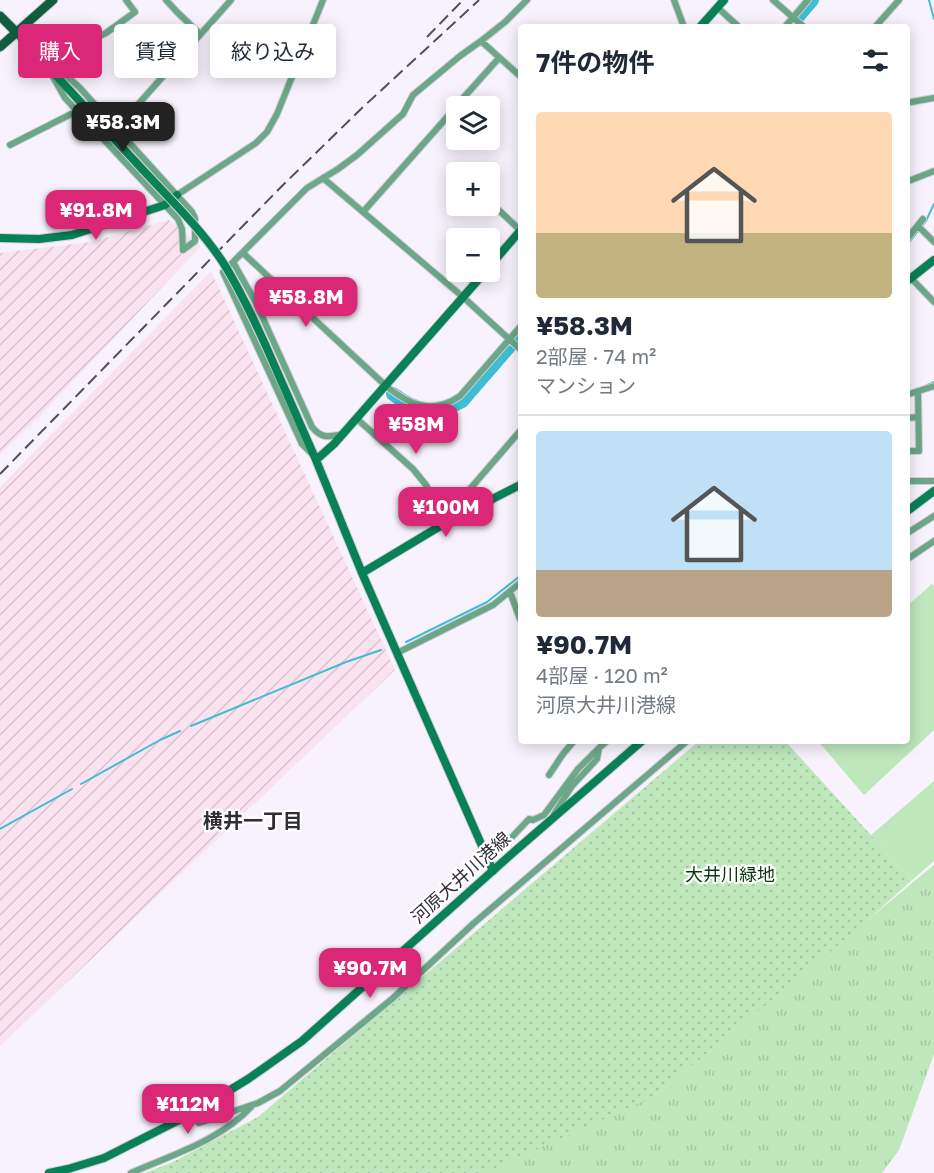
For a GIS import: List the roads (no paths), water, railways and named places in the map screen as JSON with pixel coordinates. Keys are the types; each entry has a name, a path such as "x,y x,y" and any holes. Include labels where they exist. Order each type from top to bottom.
{"main road":[{"path":"0,47 52,0"},
{"path":"0,16 16,32"}],"street":[{"path":"102,35 135,12 126,0"},
{"path":"166,0 200,34"},
{"path":"117,128 231,0"},
{"path":"0,238 39,239 72,235 165,205 256,143 267,132 277,114 323,0"},
{"path":"316,460 302,444 223,272 307,188 357,155 403,114 413,95 505,22 527,0"},
{"path":"674,0 683,24"},
{"path":"703,24 724,0"},
{"path":"773,0 800,24"},
{"path":"788,24 808,0"},
{"path":"878,24 899,0"},
{"path":"717,8 736,24"},
{"path":"482,41 518,74"},
{"path":"466,96 500,58"},
{"path":"54,78 65,98 178,219 182,229 183,250 195,241 195,218 192,212 69,78"},
{"path":"60,78 200,232 222,261 240,292 316,460 362,573 493,871"},
{"path":"910,102 934,98"},
{"path":"10,145 77,111"},
{"path":"363,212 446,118"},
{"path":"910,180 934,171"},
{"path":"323,178 518,347"},
{"path":"500,211 518,228"},
{"path":"910,235 923,219"},
{"path":"918,225 934,242"},
{"path":"500,254 518,232"},
{"path":"243,253 395,394 420,405 443,406 460,396 518,329"},
{"path":"910,279 934,260"},
{"path":"233,262 256,303 312,427 323,436 343,434"},
{"path":"910,281 934,302"},
{"path":"316,460 343,434 476,282"},
{"path":"910,394 934,386"},
{"path":"910,451 919,450 918,391"},
{"path":"910,418 918,417"},
{"path":"357,418 413,469 426,485 445,520"},
{"path":"445,520 518,433"},
{"path":"910,481 934,480"},
{"path":"362,573 445,520 518,486"},
{"path":"910,509 934,491"},
{"path":"910,531 934,516"},
{"path":"910,557 934,541"},
{"path":"397,653 493,605 518,585"},
{"path":"510,592 518,614"},
{"path":"549,775 572,744"},
{"path":"512,837 529,819 533,820 544,815 578,769 604,744"},
{"name":"河原大井川港線","path":"49,1173 104,1158 191,1114 248,1079 302,1041 639,744"},
{"path":"191,1114 199,1122 252,1105 280,1091 393,998 474,923 683,744"},
{"path":"550,822 572,786 597,759 599,748"},
{"path":"131,1173 212,1137 241,1118 252,1105"}],"waterway":[{"path":"792,24 812,0"},
{"path":"929,0 934,19"},
{"path":"910,241 926,221 934,204"},
{"path":"393,394 410,405 427,410 444,408 462,401 518,336"},
{"path":"923,387 934,382"},
{"path":"406,642 487,602 518,578"},
{"path":"191,726 346,662 381,650"},
{"path":"81,784 180,731"},
{"path":"0,829 72,789"}],"railway":[{"path":"427,37 463,0"},
{"path":"0,474 282,186 479,0"}],"district":[{"name":"横井一丁目","path":"253,821"}],"park label":[{"name":"大井川緑地","path":"730,875"}]}
